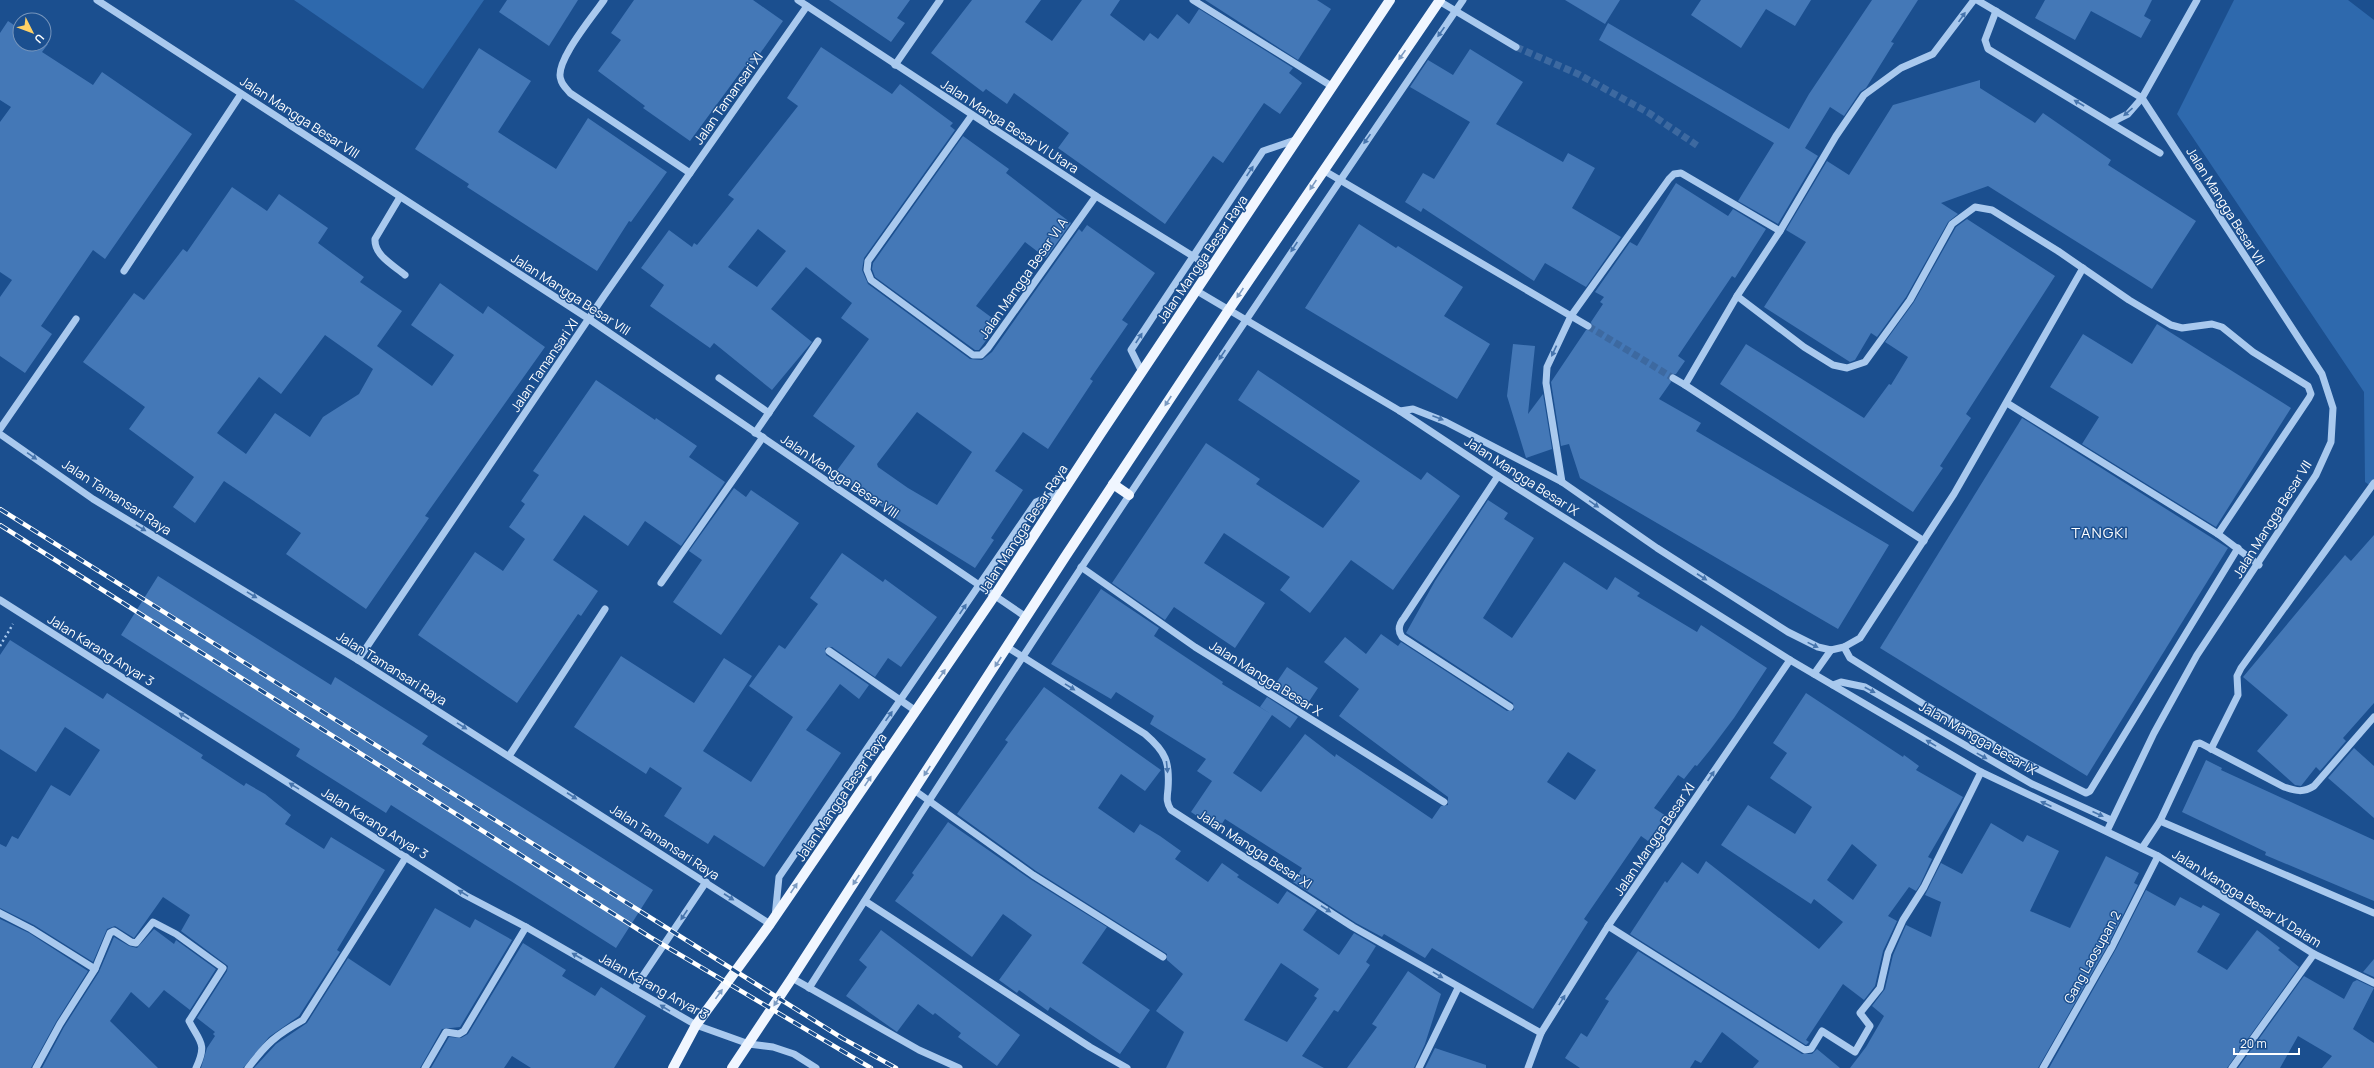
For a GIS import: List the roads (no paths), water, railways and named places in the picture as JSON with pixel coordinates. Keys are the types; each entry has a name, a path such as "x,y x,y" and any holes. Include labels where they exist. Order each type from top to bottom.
{"main road":[{"path":"732,1068 1026,617 1228,311 1440,1"},
{"name":"Jalan Mangga Besar Raya","path":"673,1068 696,1026 772,920 995,596 1142,372 1333,87 1387,2"},
{"path":"1114,484 1130,495"}],"street":[{"name":"Jalan Mangga Besar VIII","path":"97,0 589,319 1026,617"},
{"path":"604,0 568,52 560,71 560,80 570,93 690,173"},
{"name":"Jalan Manga Besar VI Utara","path":"798,0 1096,196 1192,257 1212,268"},
{"path":"895,64 940,0"},
{"path":"1194,0 1333,87"},
{"path":"810,988 1022,657 1339,180 1463,0"},
{"path":"1685,385 1737,296 1780,231 1836,136 1864,94 1901,68 1933,54 1974,0"},
{"name":"Jalan Mangga Besar VII","path":"1977,0 2142,98 2322,374 2333,408 2331,442 2316,475 2259,565 2220,618 2197,655 2163,715 2108,831"},
{"path":"2112,122 2128,114 2142,98 2197,0"},
{"path":"1440,1 1516,47"},
{"name":"Jalan Tamansari XI","path":"358,660 589,319 807,6"},
{"path":"1996,11 1985,40 1988,49 2112,122 2160,153"},
{"path":"124,271 242,94"},
{"name":"Jalan Mangga Besar VI A","path":"972,115 868,261 867,270 871,280 973,354 981,355 988,348 1096,196"},
{"path":"1142,372 1131,350 1192,257 1263,151 1298,139"},
{"path":"1323,170 1588,326"},
{"path":"1562,482 1546,383 1547,372 1552,354 1571,316 1674,174 1682,173 1780,231"},
{"path":"400,197 375,239 375,244 377,251 405,275"},
{"path":"1737,296 1804,347 1833,365 1847,368 1865,362 1910,300 1952,224 1975,207 1992,210 2083,268 2129,300 2177,328 2212,324 2222,327 2239,342 2308,386 2311,394 2309,398 2218,534"},
{"path":"1400,411 1413,410 1446,422 1562,482 1656,548 1788,632 1818,647 1831,650 1844,647 1860,638 1924,541 1954,494 2007,403 2083,268"},
{"name":"Jalan Mangga Besar IX","path":"1197,291 1228,311 1400,411 1498,476 1790,660 1981,772 2029,797 2108,831"},
{"path":"0,429 76,319"},
{"path":"755,433 818,341"},
{"path":"719,378 769,413"},
{"path":"1673,378 1924,541"},
{"path":"2007,403 2218,534 2259,565"},
{"name":"Jalan Tamansari Raya","path":"0,434 93,499 358,660 706,882 772,920"},
{"path":"661,583 763,438"},
{"path":"1498,476 1399,624 1399,631 1402,637 1510,707"},
{"path":"2211,749 2238,695 2237,676 2241,668 2374,483"},
{"path":"772,920 779,877 1036,502 1063,491"},
{"path":"1844,647 1850,658 1922,703 2020,760 2086,793 2090,791 2238,548"},
{"name":"Jalan Mangga Besar X","path":"1082,567 1194,647 1444,802"},
{"name":"Jalan Karang Anyar 3","path":"0,600 465,895 526,927 696,1026 749,1044 773,1046 794,1054 816,1068"},
{"path":"509,756 604,609"},
{"name":"Jalan Mangga Besar XI","path":"1007,647 1146,734 1161,748 1168,764 1167,804 1171,810 1353,926 1458,988 1541,1033"},
{"path":"1814,674 1831,650"},
{"path":"829,651 916,711"},
{"name":"Jalan Mangga Besar XI","path":"1528,1068 1541,1033 1608,926 1790,660"},
{"name":"Jalan Mangga Besar IX","path":"1833,685 1841,682 1864,687 2032,784 2112,820"},
{"path":"2142,848 2160,821 2192,749 2196,744 2200,743 2284,786 2296,791 2306,791 2314,786 2374,717"},
{"path":"1608,926 1805,1050 1811,1049 1822,1031 1855,1052 1870,1026 1860,1013 1880,988 1888,953 1903,920 1924,887 1981,772"},
{"path":"914,790 1033,875 1163,957"},
{"path":"2160,821 2374,913"},
{"name":"Jalan Mangga Besar IX Dalam","path":"2108,831 2158,856 2314,954 2374,983"},
{"name":"Gang Laosupan 2","path":"2043,1068 2112,947 2158,856"},
{"path":"248,1068 267,1043 283,1031 303,1020 406,857"},
{"path":"634,989 706,882"},
{"path":"865,901 1090,1047 1127,1068"},
{"path":"0,914 31,929 95,969"},
{"path":"36,1068 60,1024 95,969 112,932 136,943 153,922 176,934 220,964 223,970 191,1015 189,1021 201,1038 202,1045 196,1068"},
{"path":"425,1068 446,1032 459,1034 464,1031 526,927"},
{"path":"2232,1068 2242,1052 2314,954"},
{"path":"792,978 919,1050 959,1068"},
{"path":"1419,1068 1458,988"}],"tunnel":[{"path":"1516,47 1578,74 1649,113 1698,146"},
{"path":"1588,326 1673,378"}],"railway":[{"path":"0,509 842,1038 896,1068"},
{"path":"0,525 650,937 871,1068"}],"district":[{"name":"TANGKI","path":"2100,533"}]}
